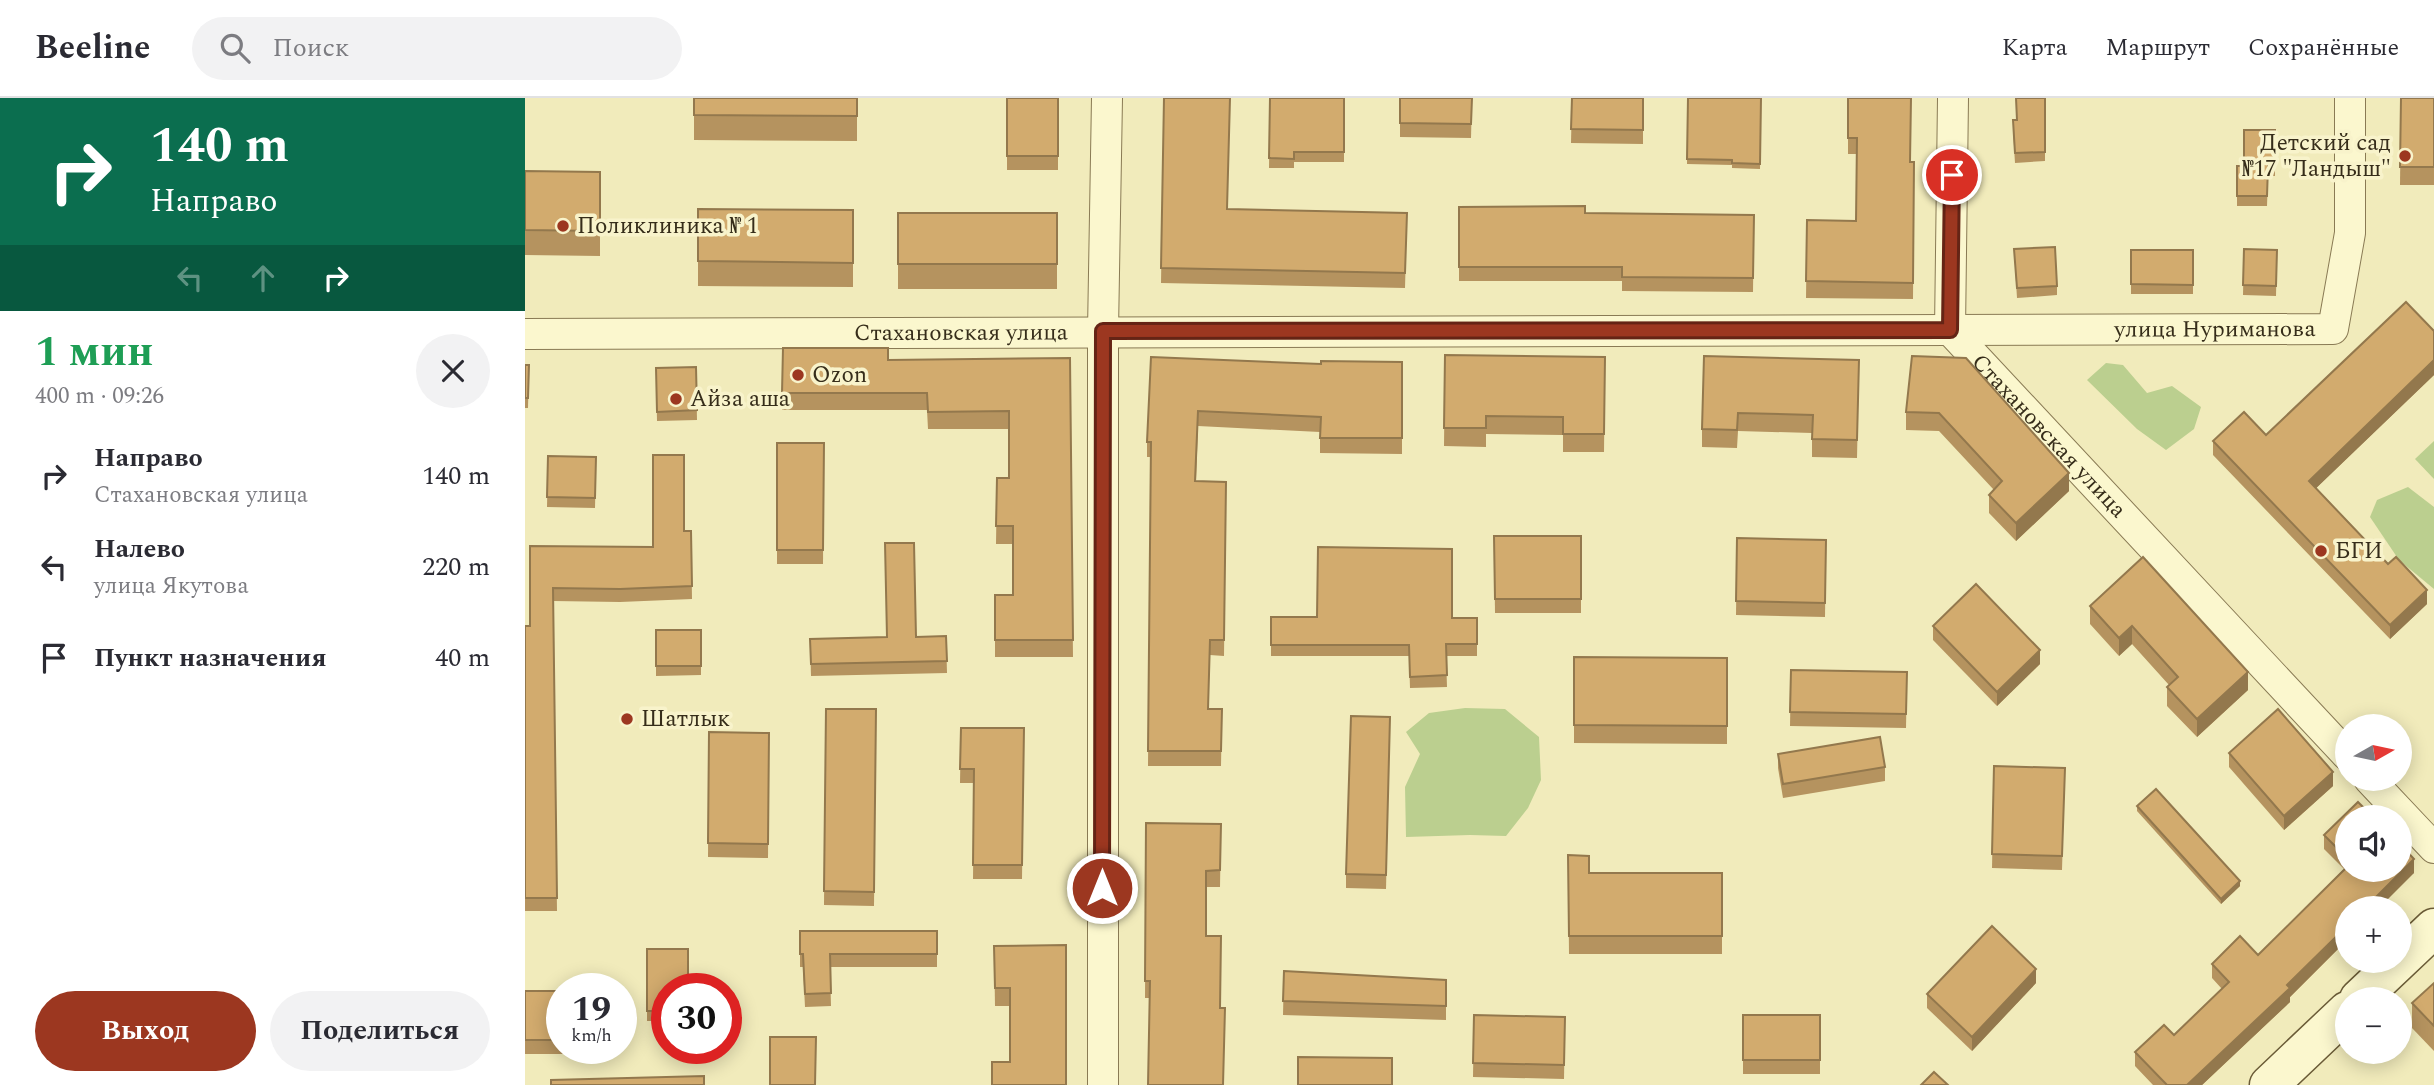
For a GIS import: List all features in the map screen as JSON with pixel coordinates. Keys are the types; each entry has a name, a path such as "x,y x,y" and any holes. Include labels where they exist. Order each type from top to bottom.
{"street":[{"path":"1103,1085 1103,331 1107,98"},
{"path":"1950,330 1954,98"},
{"name":"улица Нуриманова","path":"1950,330 2333,329 2350,233 2350,98"},
{"name":"Стахановская улица","path":"525,334 1950,330 2335,742"},
{"path":"2380,791 2434,848"},
{"path":"2372,987 2434,928"},
{"path":"2269,1085 2335,1022"}],"green space":[{"path":"2106,363 2123,365 2147,393 2172,386 2201,407 2194,429 2166,450 2137,429 2087,380"},
{"path":"2434,441 2434,479 2415,459"},
{"path":"2408,487 2434,507 2434,589 2399,560 2370,517 2377,500"},
{"path":"1465,708 1505,709 1539,737 1541,780 1528,808 1506,836 1406,837 1405,787 1420,754 1406,732 1429,713"}],"building":[{"path":"694,98 857,98 857,116 694,115"},
{"path":"1007,98 1058,98 1058,156 1007,156"},
{"path":"1164,98 1230,98 1227,209 1407,213 1405,273 1161,268"},
{"path":"1270,98 1344,98 1344,152 1294,152 1294,159 1269,158"},
{"path":"1400,98 1472,98 1471,124 1400,123"},
{"path":"1572,98 1643,98 1643,130 1571,129"},
{"path":"1688,98 1761,98 1760,164 1687,159"},
{"path":"1848,98 1911,98 1910,162 1914,162 1913,283 1806,281 1807,220 1856,221 1857,138 1848,138"},
{"path":"2016,98 2045,98 2045,152 2015,153 2013,120 2017,120"},
{"path":"2401,98 2434,98 2434,167 2400,167"},
{"path":"2244,130 2275,130 2275,166 2268,166 2267,196 2237,196 2237,166 2244,166"},
{"path":"525,171 600,172 600,231 525,230"},
{"path":"1585,206 1585,213 1754,215 1753,278 1622,277 1622,267 1459,267 1459,207"},
{"path":"698,209 853,210 853,263 698,261"},
{"path":"898,213 1057,213 1057,264 898,264"},
{"path":"2055,247 2057,286 2017,288 2014,249"},
{"path":"2244,249 2277,250 2276,286 2243,285"},
{"path":"2131,250 2193,250 2193,285 2131,284"},
{"path":"2406,302 2434,331 2434,360 2309,481 2388,564 2396,557 2427,590 2390,625 2213,441 2244,412 2266,435"},
{"path":"783,348 888,348 888,360 1070,358 1073,640 995,640 995,595 1013,595 1013,526 996,526 997,478 1009,478 1009,411 928,412 927,393 782,393"},
{"path":"1445,355 1605,357 1604,434 1563,434 1563,417 1486,416 1486,428 1444,428"},
{"path":"1704,356 1859,360 1857,440 1812,439 1813,415 1738,413 1737,430 1702,429"},
{"path":"1912,356 1966,358 2069,473 2016,523 1989,495 2002,481 1939,413 1906,412"},
{"path":"1151,357 1321,364 1321,361 1402,362 1402,438 1320,438 1321,417 1198,411 1195,481 1226,482 1224,640 1210,640 1208,709 1222,709 1221,751 1148,751 1151,442 1147,442"},
{"path":"525,365 529,365 528,398 525,398"},
{"name":"Айза аша","path":"696,367 697,410 657,412 656,368"},
{"path":"777,443 824,443 823,550 777,550"},
{"path":"653,455 684,455 684,531 691,531 692,586 553,588 557,898 525,898 525,626 530,626 530,546 653,547"},
{"path":"548,456 596,457 595,498 547,497"},
{"path":"1494,536 1581,536 1581,599 1495,599"},
{"path":"1737,538 1826,540 1825,603 1736,601"},
{"path":"885,543 914,543 916,637 946,636 947,661 811,664 810,639 887,637"},
{"path":"1318,547 1452,549 1452,618 1477,618 1477,644 1446,644 1447,675 1410,677 1409,645 1271,645 1271,617 1317,617"},
{"path":"2143,557 2248,672 2197,719 2167,687 2178,677 2132,626 2119,638 2090,606"},
{"path":"1976,584 2040,650 1997,692 1933,626"},
{"path":"656,630 701,630 701,666 656,666"},
{"path":"1574,657 1727,658 1727,726 1574,725"},
{"path":"1791,670 1907,672 1906,714 1790,712"},
{"path":"826,709 876,709 874,892 824,891"},
{"path":"2278,709 2333,772 2284,816 2229,753"},
{"path":"1351,716 1390,717 1386,875 1346,874"},
{"path":"961,728 1024,728 1022,865 973,865 974,769 960,769"},
{"path":"709,732 769,733 768,844 708,843"},
{"path":"1880,737 1885,767 1783,784 1778,754"},
{"path":"1994,766 2065,768 2062,856 1992,854"},
{"path":"2156,789 2240,881 2221,899 2137,806"},
{"path":"1146,823 1221,824 1220,870 1206,871 1206,936 1221,936 1220,1008 1225,1008 1223,1085 1148,1085 1150,981 1145,981"},
{"path":"2335,824 2335,846 2324,835"},
{"path":"1568,855 1589,856 1589,873 1722,873 1722,936 1569,936"},
{"path":"2335,879 2335,882 2391,882 2377,896 2335,896 2335,938 2287,985 2290,988 2187,1085 2167,1085 2135,1052 2164,1025 2174,1035 2229,982 2212,964 2240,936 2258,955"},
{"path":"1992,926 2036,969 1972,1037 1927,994"},
{"path":"800,931 937,931 937,954 830,954 831,993 805,994"},
{"path":"1066,945 1066,1085 992,1085 992,1062 1010,1062 1010,988 995,988 994,946"},
{"path":"647,949 688,949 688,973 651,973 651,1011 647,1011"},
{"path":"1284,971 1446,980 1446,1006 1283,1001"},
{"path":"2434,983 2434,1026 2412,1003"},
{"path":"525,991 546,991 546,1040 525,1040"},
{"path":"1474,1015 1565,1017 1564,1065 1473,1063"},
{"path":"1743,1015 1820,1015 1820,1060 1743,1060"},
{"path":"770,1037 816,1037 815,1085 770,1085"},
{"path":"1298,1057 1392,1058 1392,1085 1298,1085"},
{"path":"1934,1072 1948,1085 1921,1085"},
{"path":"704,1076 704,1085 551,1085 551,1080"}],"place":[{"name":"Детский сад №17 \"Ландыш\"","path":"2405,156"},
{"name":"Поликлиника № 1","path":"563,226"},
{"name":"Ozon","path":"798,375"},
{"name":"Айза аша","path":"676,399"},
{"name":"БГИ","path":"2321,551"},
{"name":"Шатлык","path":"627,719"}],"route":[{"path":"1102,888 1103,331 1950,330 1952,175"}]}
